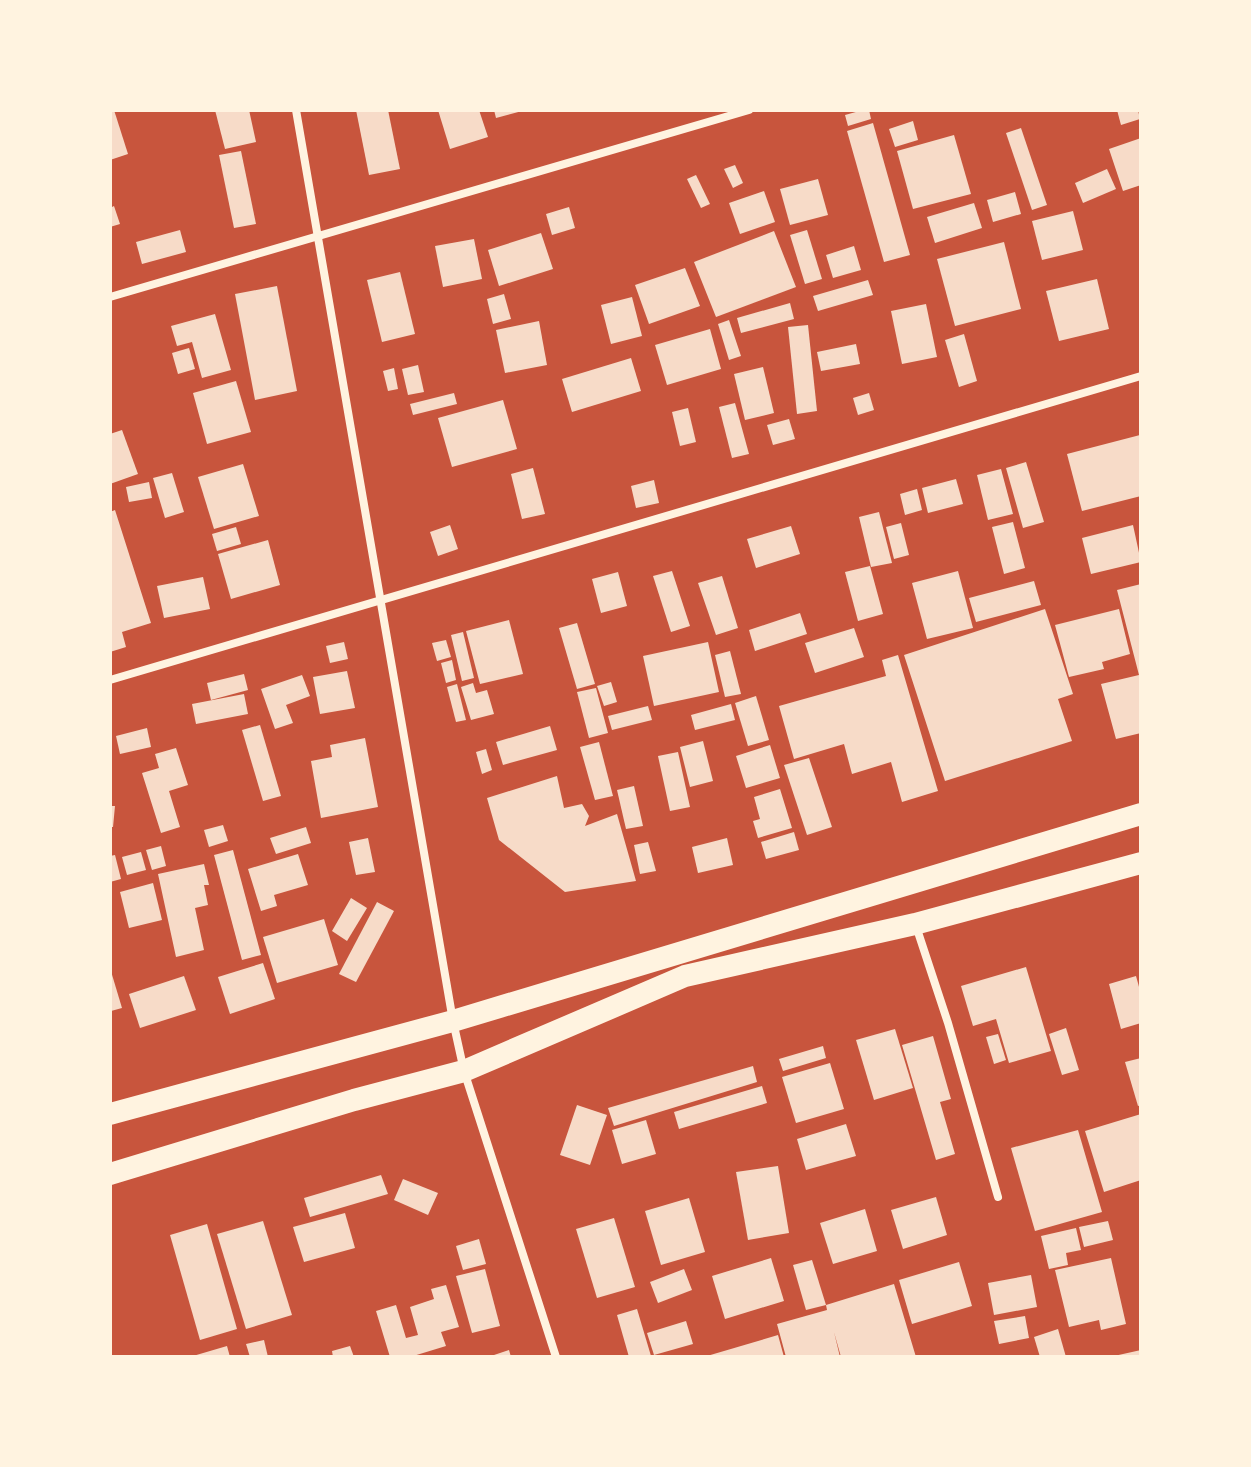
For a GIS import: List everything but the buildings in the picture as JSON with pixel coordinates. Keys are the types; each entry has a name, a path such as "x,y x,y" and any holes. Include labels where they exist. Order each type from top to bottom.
{"highway":[{"path":"110,1114 453,1021 1141,814"},
{"path":"110,1174 354,1100 464,1071 685,976 915,924 1141,863"}],"street":[{"path":"296,110 453,1021 464,1071 556,1357"},
{"path":"110,297 749,110"},
{"path":"110,680 1141,376"},
{"path":"915,924 948,1023 998,1197"}]}
